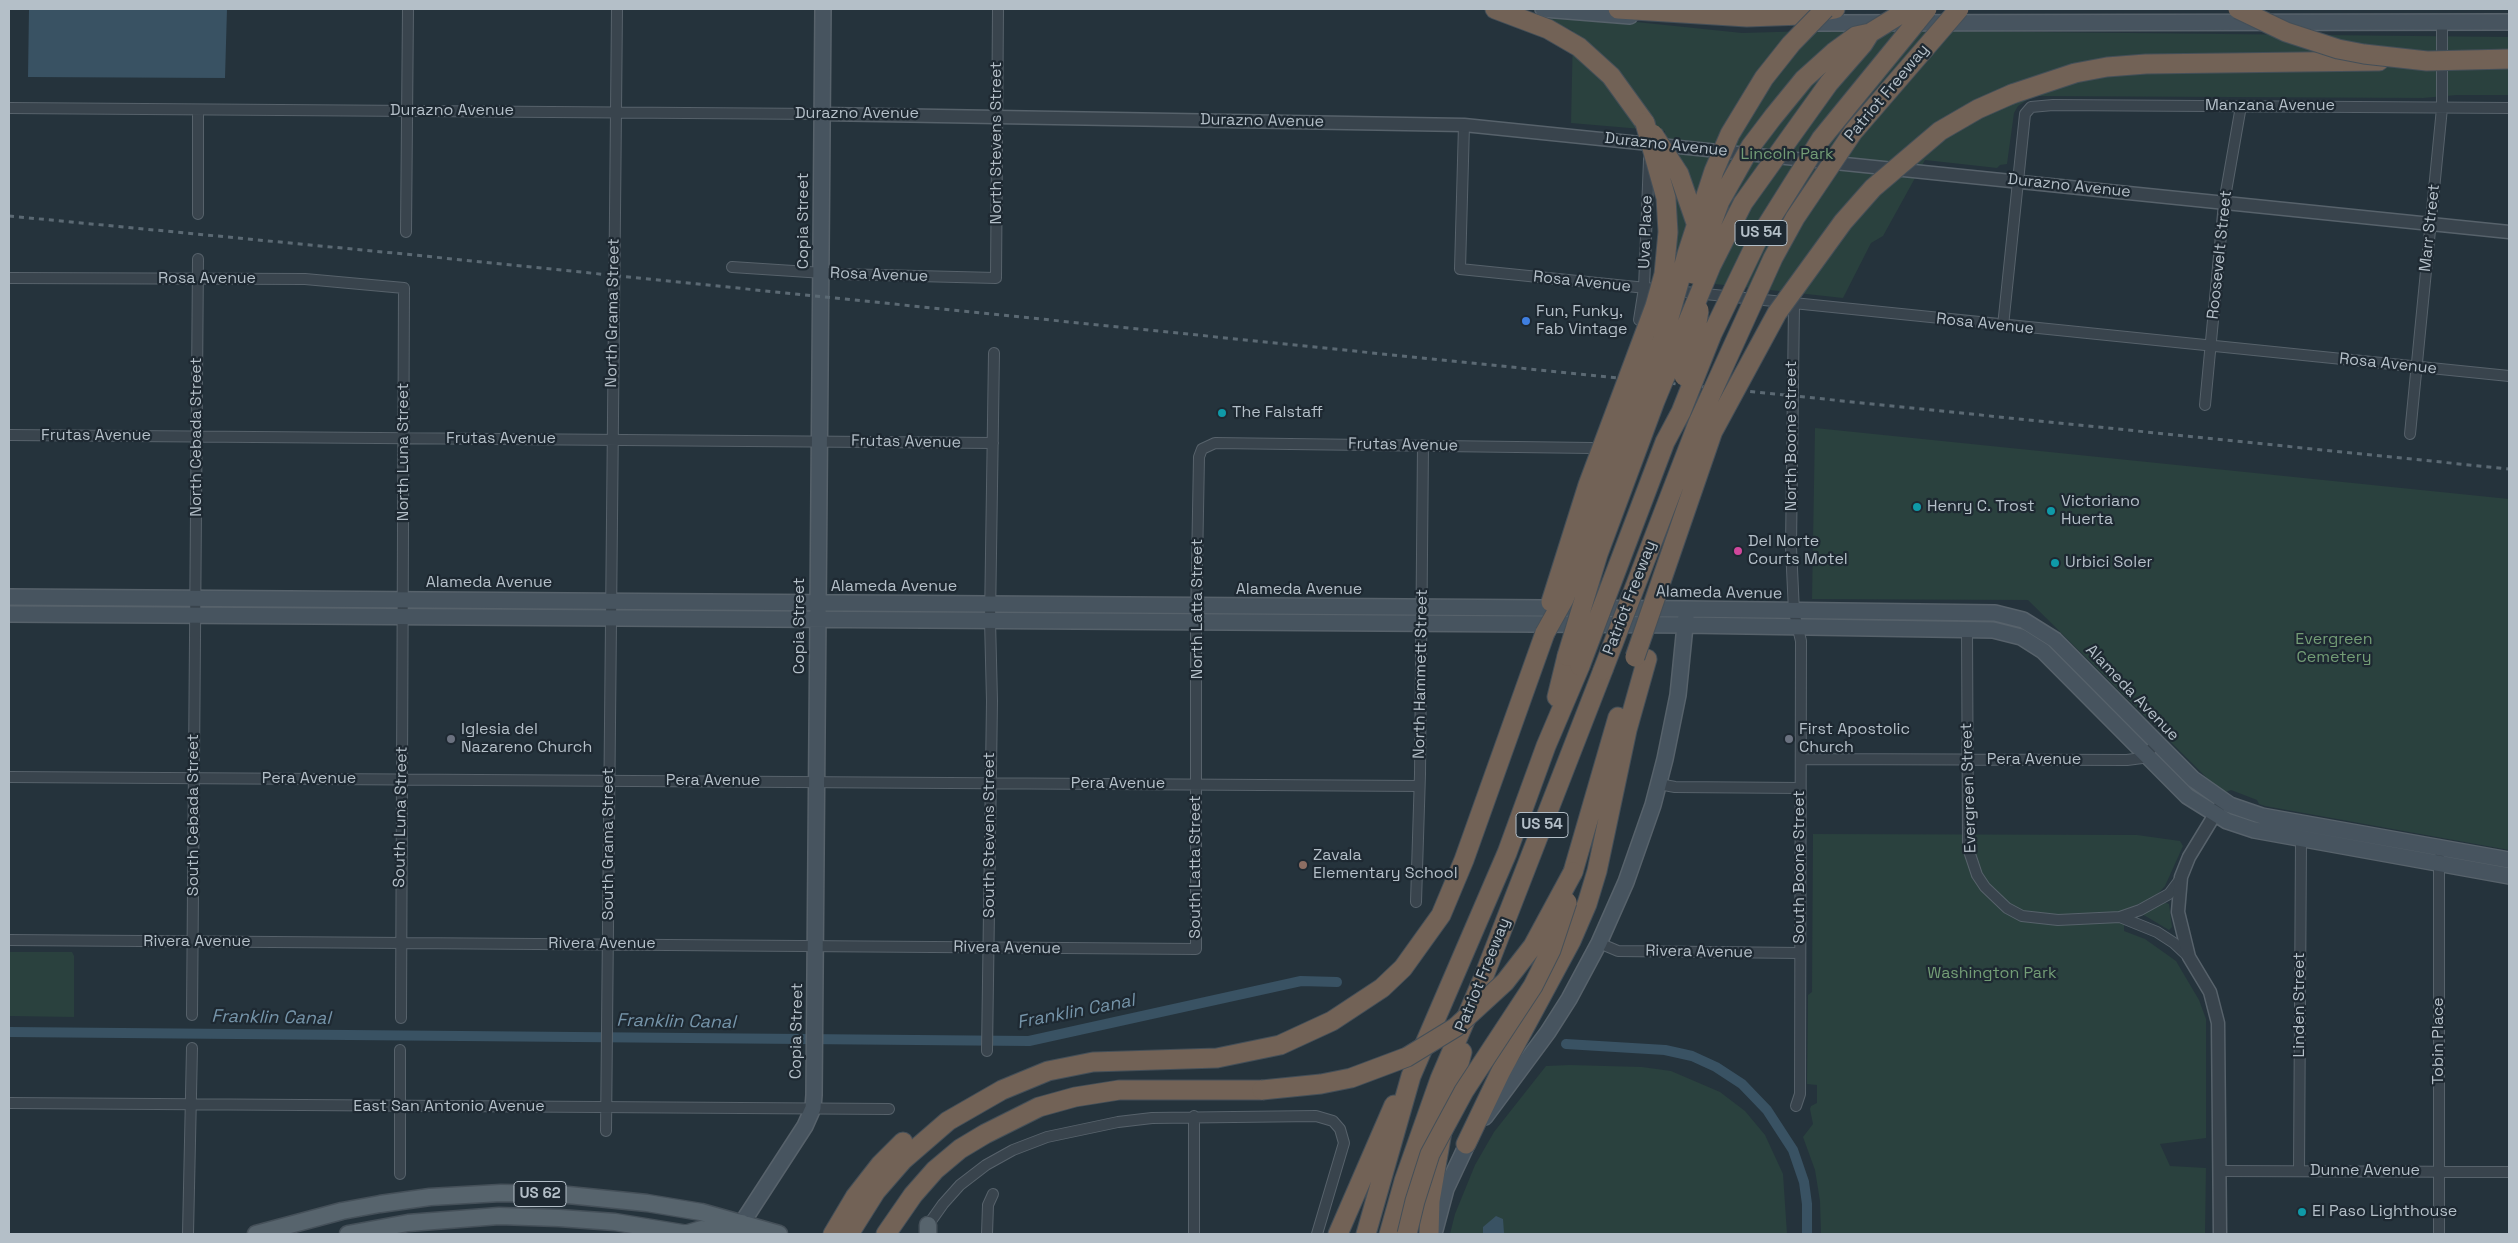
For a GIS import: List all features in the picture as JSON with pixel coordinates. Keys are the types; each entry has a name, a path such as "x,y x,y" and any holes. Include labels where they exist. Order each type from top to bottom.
{"highway":[{"path":"1495,9 1548,29 1579,47 1611,76 1679,174 1691,203 1699,234 1700,304 1695,336 1665,442"},
{"path":"1618,9 1747,17 1802,15 1835,9"},
{"path":"848,1234 864,1208 889,1175 926,1139 965,1110 1021,1082 1048,1071 1093,1062 1217,1058 1272,1047 1309,1033 1352,1009 1382,988 1403,968 1433,929 1441,915 1464,860 1532,665 1545,632 1564,599 1663,339 1693,235 1714,171 1730,134 1764,78 1791,44 1825,9"},
{"path":"1663,339 1679,309 1720,202 1751,146 1804,79 1834,52 1856,36 1870,33 1908,9"},
{"path":"1896,47 1920,9"},
{"name":"Patriot Freeway","path":"1366,1234 1411,1076 1507,853 1546,746 1573,661 1665,442 1681,412 1712,334 1756,241 1821,139 1927,9"},
{"name":"Patriot Freeway","path":"1389,1234 1404,1180 1423,1126 1482,981 1698,423 1773,258 1818,182 1854,132 1959,9"},
{"path":"2238,9 2286,32 2338,49 2427,61"},
{"path":"1573,661 1598,554 1652,410 1710,266 1743,203 1829,83 1863,44 1870,33"},
{"path":"1712,433 1777,313 1806,270 1843,222 1873,188 1940,131 1978,109 2012,94 2066,76 2107,67 2146,64 2509,59"},
{"path":"1545,632 1552,596 1588,485 1655,306 1664,274 1668,232 1666,198 1645,123"},
{"path":"1407,1234 1430,1154 1450,1115 1533,986 1551,950 1566,909 1573,872 1712,433 1745,339 1752,306"},
{"path":"1466,1144 1501,1071 1571,941 1587,904 1597,871 1641,658 1736,404 1754,367 1760,344"},
{"path":"886,1234 913,1194 935,1170 960,1149 985,1134 1039,1107 1075,1097 1120,1090 1262,1090 1321,1084 1351,1078 1407,1056 1456,1027 1505,982 1532,946 1573,872"},
{"path":"1429,1234 1430,1201 1443,1126 1482,981"},
{"path":"1338,1234 1391,1109 1411,1076"},
{"path":"833,1234 855,1197 880,1165 924,1124 977,1089 999,1083 1021,1082"}],"main road":[{"name":"Copia Street","path":"742,1223 805,1126 813,1108 816,946 823,9"},
{"path":"1543,9 1742,22 2509,22"},
{"name":"Alameda Avenue","path":"9,597 611,602 818,611 1421,616 1799,627 1993,630 2012,634 2037,646 2187,796 2214,815 2240,827 2301,840 2509,876"},
{"path":"1434,1234 1446,1189 1466,1144 1548,1032 1569,999 1599,943 1641,844 1659,784 1678,695 1686,609"},
{"name":"Alameda Avenue","path":"1421,616 1686,609 1794,612 1986,613 2023,620 2055,640 2193,779 2223,802 2238,809 2262,816 2509,860"},
{"name":"Alameda Avenue","path":"9,614 611,618 818,611"},
{"name":"US 62","path":"256,1234 342,1210 430,1197 483,1193 603,1197 701,1212 779,1234"},
{"name":"US 62","path":"348,1234 408,1223 499,1216 615,1222 686,1234"},
{"path":"686,1234 702,1229 729,1234 734,1232 742,1223"}],"street":[{"path":"406,232 408,9"},
{"name":"North Grama Street","path":"611,618 617,9"},
{"name":"North Stevens Street","path":"996,278 998,9"},
{"name":"Marr Street","path":"2410,434 2442,108 2442,22"},
{"name":"Manzana Avenue","path":"2018,181 2026,114 2031,107 2053,105 2509,108"},
{"name":"Roosevelt Street","path":"2205,405 2224,203 2241,106"},
{"name":"Durazno Avenue","path":"9,108 998,115 1464,125 2509,232"},
{"path":"198,110 198,214"},
{"name":"Rosa Avenue","path":"1464,125 1460,269 2003,326 2509,376"},
{"name":"Uva Place","path":"1639,320 1644,288 1650,144"},
{"path":"2003,326 2018,181"},
{"name":"North Cebada Street","path":"195,615 198,259"},
{"name":"Rosa Avenue","path":"732,267 821,273 996,278"},
{"name":"Rosa Avenue","path":"9,278 305,279 404,288"},
{"name":"North Luna Street","path":"403,616 404,288"},
{"name":"North Boone Street","path":"1794,304 1791,547 1794,612 1799,627"},
{"path":"990,612 994,353"},
{"name":"Frutas Avenue","path":"9,435 993,443"},
{"name":"Frutas Avenue","path":"1215,443 1592,448"},
{"name":"North Latta Street","path":"1197,785 1196,614 1199,457 1202,449 1209,444 1215,443"},
{"name":"North Hammett Street","path":"1416,902 1423,445"},
{"name":"South Stevens Street","path":"987,1051 990,948 990,612"},
{"name":"South Cebada Street","path":"192,1015 195,615"},
{"name":"South Luna Street","path":"401,1018 403,616"},
{"name":"South Grama Street","path":"606,1131 611,618"},
{"name":"South Boone Street","path":"1796,1106 1800,1094 1801,759 1799,627"},
{"name":"Evergreen Street","path":"1967,629 1968,848 1977,875 1995,898 2007,908 2022,916 2041,920 2120,917 2140,910 2169,894 2181,877"},
{"path":"2146,755 2157,743"},
{"name":"Pera Avenue","path":"1801,759 2127,760 2140,759 2146,755"},
{"name":"Pera Avenue","path":"9,776 1418,786"},
{"path":"1659,784 1675,787 1800,788"},
{"name":"South Latta Street","path":"1196,949 1197,785"},
{"path":"2220,1234 2218,1021 2210,992 2189,957 2180,927 2178,912 2181,877 2189,857 2223,802"},
{"name":"Linden Street","path":"2299,1171 2301,840"},
{"name":"Tobin Place","path":"2439,847 2439,1234"},
{"name":"Evergreen Street","path":"2120,917 2157,932 2174,942 2189,957"},
{"name":"Rivera Avenue","path":"9,940 1196,949"},
{"name":"Rivera Avenue","path":"1599,943 1618,951 1800,953"},
{"path":"188,1234 192,1048"},
{"path":"400,1050 400,1174"},
{"name":"East San Antonio Avenue","path":"9,1103 889,1109"},
{"path":"1194,1116 1194,1234"},
{"path":"927,1231 960,1185 986,1165 1013,1150 1047,1137 1118,1122 1194,1116 1316,1116 1333,1122 1343,1136 1344,1148 1317,1234"},
{"name":"Dunne Avenue","path":"2220,1171 2509,1172"},
{"path":"987,1234 988,1205 993,1194"}],"green space":[{"name":"Lincoln Park","path":"1550,13 1742,33 1845,30 2509,37 2509,95 2457,95 2423,98 2033,96 2018,106 2014,113 2007,164 2000,165 1997,168 1925,160 1883,236 1871,243 1843,298 1660,278 1663,238 1665,131 1571,123 1573,31 1550,20"},
{"name":"Evergreen Cemetery","path":"1815,428 2509,499 2509,850 2265,806 2259,804 2257,800 2231,790 2226,792 2217,788 2028,600 1812,599"},
{"name":"Washington Park","path":"1813,834 2137,835 2180,841 2183,846 2165,886 2155,897 2124,910 2124,931 2145,939 2176,961 2199,1000 2206,1019 2206,1138 2160,1144 2170,1166 2206,1168 2205,1234 1821,1234 1820,1201 1815,1170 1803,1137 1813,1124 1811,1106 1817,1103 1817,1085 1807,1084 1808,995 1812,992"},
{"path":"2164,902 2169,904 2172,927 2169,930 2142,914"},
{"path":"9,952 72,952 74,956 74,1017 9,1016"},
{"path":"1546,1066 1642,1067 1671,1071 1720,1092 1745,1111 1765,1135 1783,1174 1787,1234 1450,1234 1455,1214 1475,1165 1494,1132"}],"water":[{"path":"29,9 227,9 225,78 28,77"},
{"path":"1496,1216 1503,1219 1504,1233 1483,1234 1483,1227"}],"waterway":[{"name":"Franklin Canal","path":"9,1032 1029,1041 1301,981 1337,982"},
{"name":"Franklin Canal","path":"1566,1044 1665,1050 1692,1056 1716,1067 1742,1084 1767,1110 1793,1150 1804,1182 1807,1204 1807,1234"}],"railway":[{"path":"9,216 404,254 2509,469"}],"place":[{"name":"Fun, Funky, Fab Vintage","path":"1526,321"},
{"name":"The Falstaff","path":"1222,413"},
{"name":"Henry C. Trost","path":"1917,507"},
{"name":"Victoriano Huerta","path":"2051,511"},
{"name":"Del Norte Courts Motel","path":"1738,551"},
{"name":"Urbici Soler","path":"2055,563"},
{"name":"Iglesia del Nazareno Church","path":"451,739"},
{"name":"First Apostolic Church","path":"1789,739"},
{"name":"Zavala Elementary School","path":"1303,865"},
{"name":"El Paso Lighthouse","path":"2302,1212"}]}
